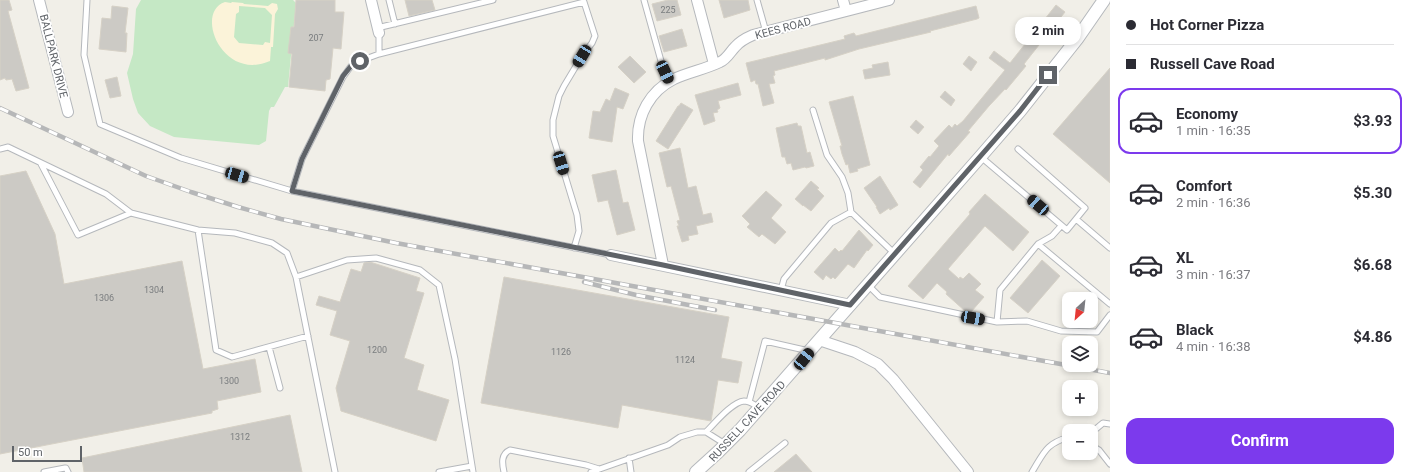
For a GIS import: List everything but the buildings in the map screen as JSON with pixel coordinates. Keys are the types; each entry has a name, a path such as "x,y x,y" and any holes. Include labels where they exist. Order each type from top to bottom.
{"street":[{"name":"BALLPARK DRIVE","path":"39,0 68,112"},
{"path":"371,0 378,30"},
{"path":"697,0 714,64"},
{"path":"843,0 846,11"},
{"name":"KEES ROAD","path":"663,265 640,155 637,132 646,103 654,94 670,82 721,62 738,43 753,36 889,0"},
{"name":"RUSSELL CAVE ROAD","path":"696,472 726,445 755,405 810,351 1020,111 1077,39 1104,0"},
{"path":"611,255 850,305"},
{"path":"819,340 855,352 878,364 893,379 968,472"}],"lane":[{"path":"87,0 84,55 100,124 181,158 292,191 611,255"},
{"path":"389,0 395,24"},
{"path":"379,54 378,30 395,24 493,0"},
{"path":"644,0 660,61 670,82"},
{"path":"757,0 766,32"},
{"path":"292,191 302,159 343,76 351,66 379,54 584,2 595,36 564,86 559,96 553,120 553,136 577,215 579,231 574,248"},
{"path":"813,110 827,155 842,177 848,193 851,212 895,254"},
{"path":"0,143 106,194 131,213 198,230 235,233 272,243 287,253 296,277 335,472"},
{"path":"0,149 8,147"},
{"path":"981,156 1067,230 1085,208 1018,149"},
{"path":"41,164 78,234 131,213"},
{"path":"781,290 784,279 831,223 851,212"},
{"path":"1076,219 1110,248"},
{"path":"997,322 1000,290 1038,244 1052,236 1061,226"},
{"path":"198,230 216,350 232,357 308,336"},
{"path":"1038,244 1110,304"},
{"path":"296,277 347,260 376,258 420,270 439,285 455,359 473,472"},
{"path":"868,285 880,297 997,322 1027,321 1061,331 1097,332 1110,315"},
{"path":"706,432 734,405 742,401 755,405 764,341 810,351"},
{"path":"269,347 280,388"},
{"path":"1098,427 1105,422 1110,424"},
{"path":"592,472 668,445 680,437 697,432 706,432 726,445"},
{"path":"1032,472 1044,450 1053,443 1062,440"},
{"path":"749,472 785,443"},
{"path":"1098,449 1110,464"},
{"path":"504,472 502,461 507,452 510,450 599,469"},
{"path":"628,458 630,472"},
{"path":"439,472 472,466"},
{"path":"44,472 66,468 68,472"}],"green space":[{"path":"141,0 293,0 296,3 288,87 285,87 274,107 271,107 269,111 266,141 259,145 174,137 150,126 138,113 127,73 133,54 136,9"}],"sand":[{"path":"225,2 268,6 272,3 277,4 278,9 275,14 273,47 271,47 270,61 253,65 238,62 226,54 218,43 213,31 212,18 216,8","holes":["239,6 265,8 272,15 270,43 265,42 263,45 239,43 234,37 236,14 239,12"]}],"railway":[{"path":"0,108 146,176 238,207 281,219 396,243 1110,373"},
{"path":"584,282 636,295 715,310"}],"route":[{"path":"360,61 351,66 343,76 302,159 292,191 663,265 850,305 1020,111 1048,75"}]}
